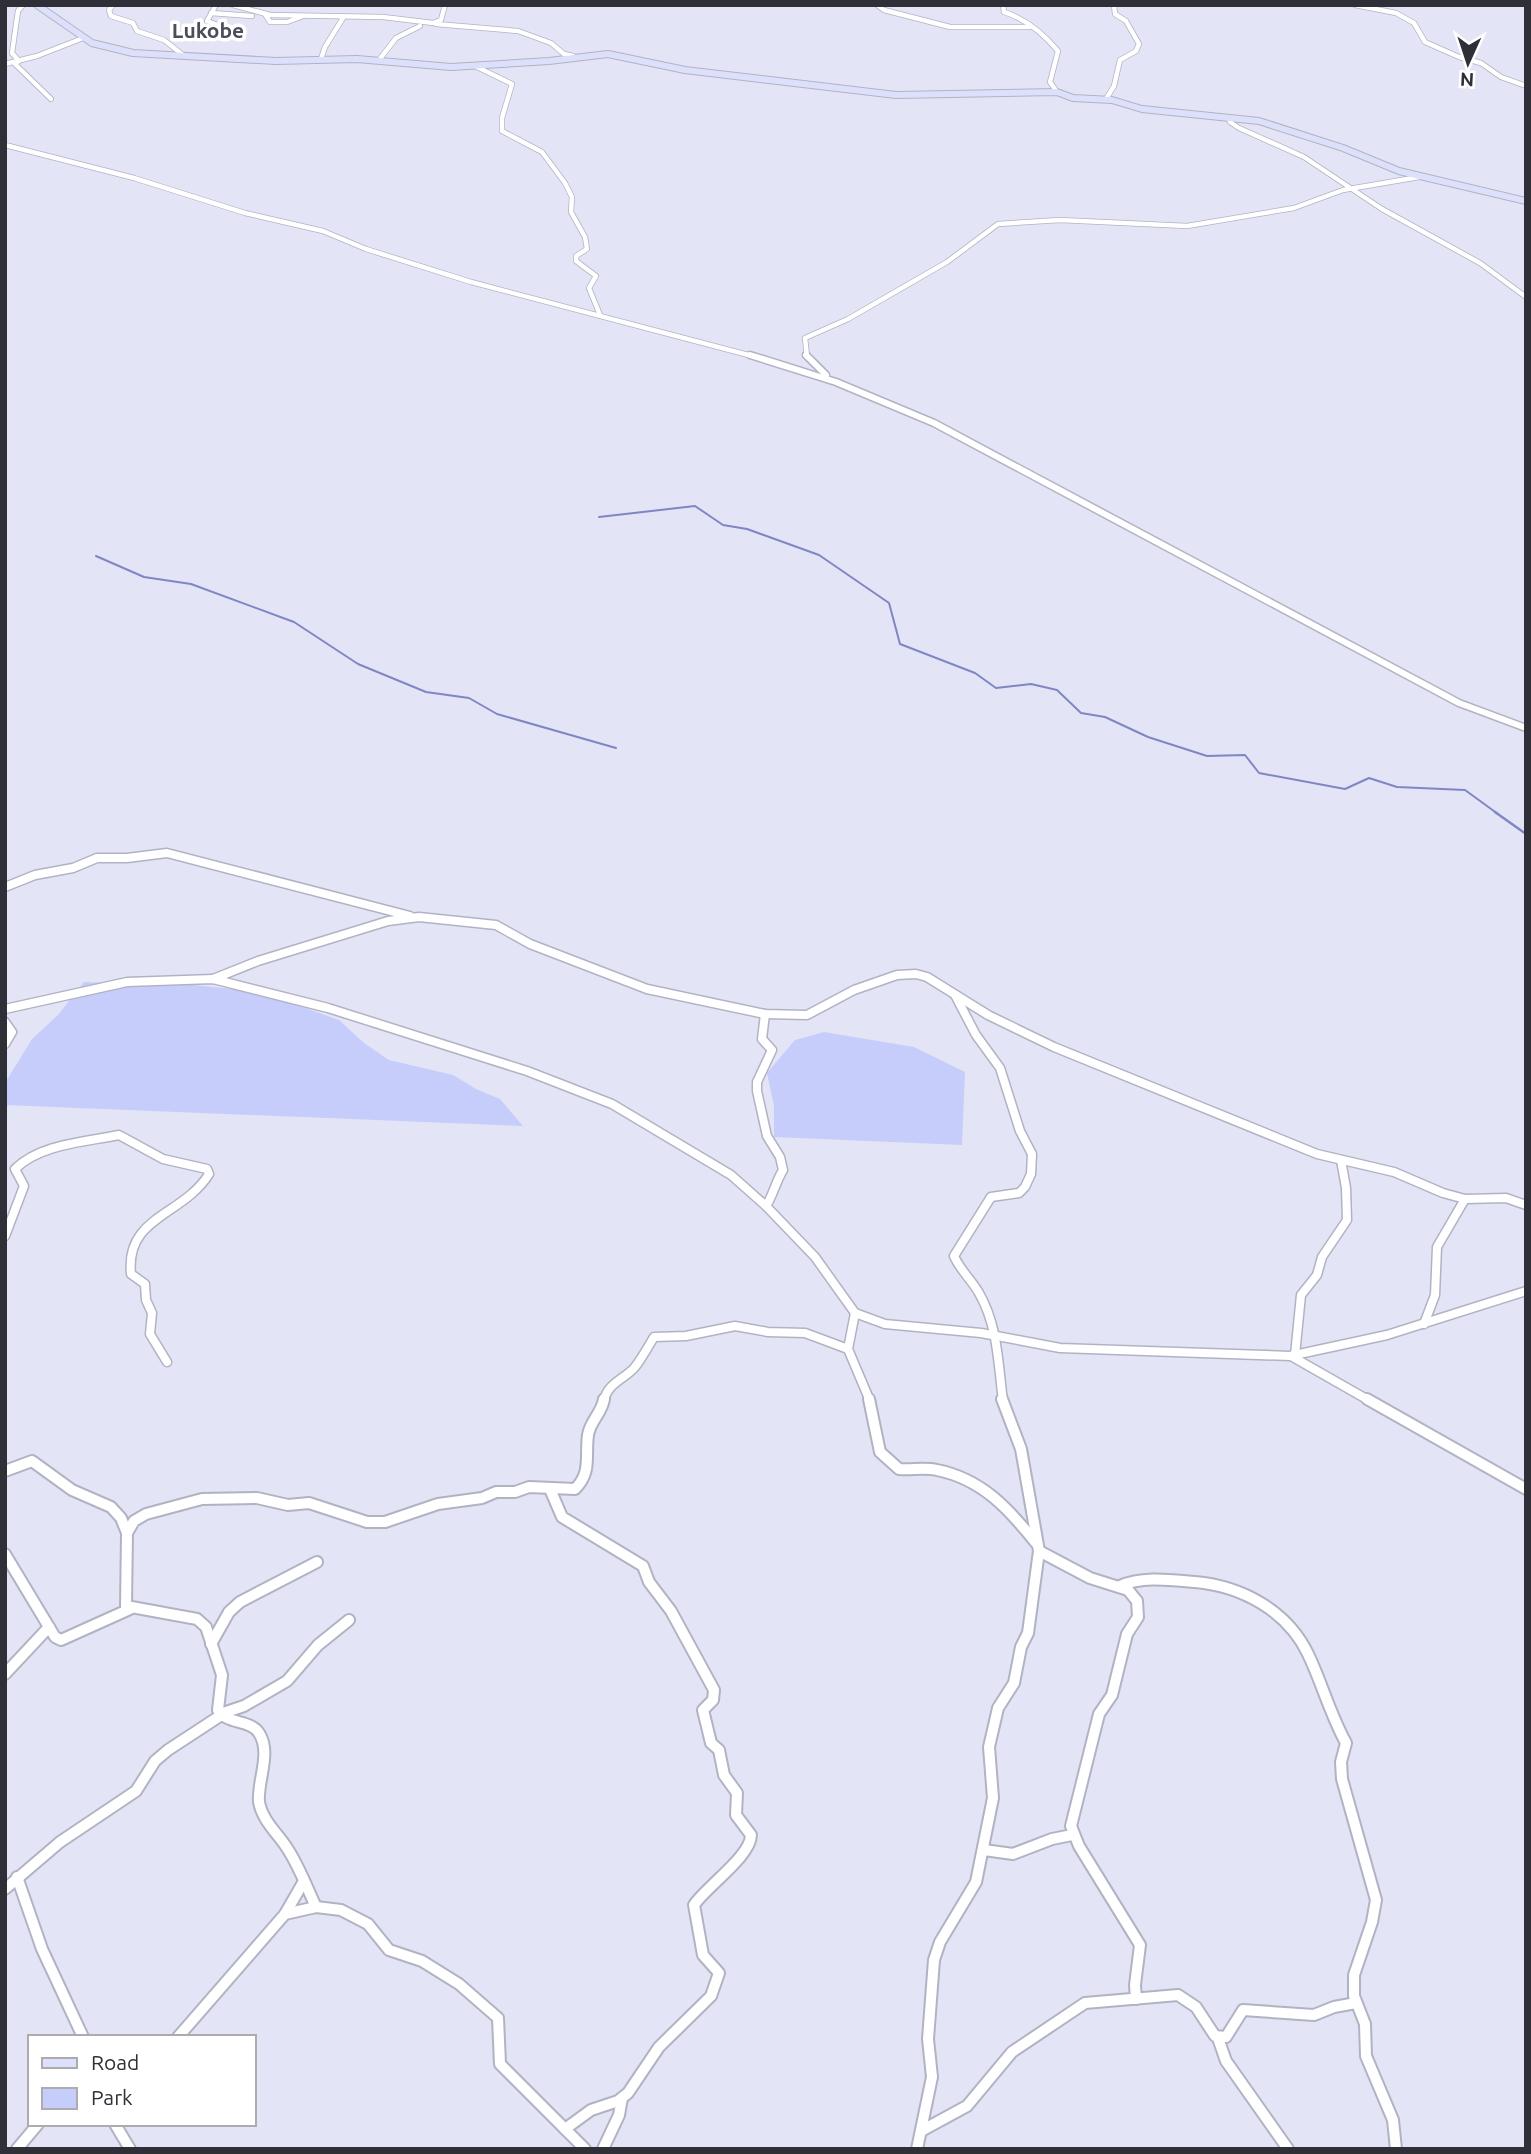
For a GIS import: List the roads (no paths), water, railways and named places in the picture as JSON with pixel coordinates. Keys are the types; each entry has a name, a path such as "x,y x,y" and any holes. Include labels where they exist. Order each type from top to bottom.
{"street":[{"path":"19,61 12,52 18,11 23,5"},
{"path":"37,5 94,45 127,52 276,61 379,60 426,66 475,66 612,54 697,72 895,95 1057,92 1073,98 1106,99 1142,109 1266,123 1419,177 1526,201"},
{"path":"113,5 109,11 111,16 133,23 137,32 164,40 183,55"},
{"path":"216,5 207,21 234,31 230,36"},
{"path":"233,5 265,15 271,22 292,23 303,16 383,17 518,31 551,43 562,54 573,56"},
{"path":"379,60 383,51 404,31 435,23 442,18 445,5"},
{"path":"877,5 884,10 950,27 1030,27"},
{"path":"1003,5 1004,12 1020,17 1047,38 1058,51 1050,82 1057,92"},
{"path":"1106,99 1114,90 1114,78 1120,60 1136,51 1139,44 1125,21 1115,14 1114,5"},
{"path":"1355,5 1399,15 1419,29 1425,42 1480,63 1507,80 1526,86"},
{"path":"211,13 265,15"},
{"path":"321,59 325,47 343,18"},
{"path":"5,64 83,38"},
{"path":"19,61 15,64 18,69 51,99"},
{"path":"475,66 512,83 502,118 502,131 542,152 566,185 572,197 571,212 587,242 587,249 576,256 576,261 596,276 589,288 600,315"},
{"path":"1229,117 1234,125 1304,157 1382,209 1480,263 1526,297"},
{"path":"5,145 135,179 251,214 323,231 354,244 453,276 781,363 836,382 934,423 1458,703 1526,728"},
{"path":"836,382 809,360 803,348 805,338 848,319 940,266 998,224 1060,220 1187,226 1304,206 1352,189 1419,177"},
{"path":"5,887 35,875 68,869 97,858 127,858 167,853 412,917 496,925 530,944 647,989 765,1014 807,1015 854,990 897,975 915,974 927,977 988,1015 1054,1047 1317,1154 1394,1172 1443,1194 1465,1199 1506,1198 1526,1205"},
{"path":"213,979 258,961 388,921 412,917"},
{"path":"5,1009 127,982 213,979 328,1008 501,1063 588,1094 639,1118 731,1175 766,1206 815,1257 855,1312 885,1324 995,1335 1060,1348 1186,1354 1292,1355 1387,1335 1526,1291"},
{"path":"917,2149 932,2077 928,2039 934,1960 940,1942 976,1882 993,1798 989,1747 998,1708 1014,1683 1021,1647 1028,1633 1038,1548 1021,1449 1003,1405 995,1335 987,1307 958,1266 955,1251 991,1198 1011,1195 1025,1188 1031,1174 1032,1154 1020,1131 1000,1068 976,1035 955,994"},
{"path":"765,1014 762,1039 772,1050 757,1082 758,1097 767,1136 783,1166 766,1206"},
{"path":"5,1023 12,1032 5,1044"},
{"path":"5,1236 12,1226 17,1197 24,1186 15,1169 25,1159 48,1150 119,1135 163,1159 206,1169 209,1174 200,1188 142,1230 128,1259 131,1274 145,1284 146,1300 152,1313 150,1334 167,1362"},
{"path":"1292,1355 1301,1295 1317,1275 1322,1257 1347,1220 1346,1188 1341,1160"},
{"path":"1424,1324 1437,1292 1436,1253 1446,1229 1465,1199"},
{"path":"855,1312 848,1349 870,1401 880,1452 899,1469 935,1469 996,1496 1005,1503 1038,1548 1090,1578 1120,1586 1136,1598 1138,1617 1127,1634 1112,1695 1099,1714 1071,1826 1072,1835 1140,1945 1140,1964 1133,1986 1136,1999"},
{"path":"127,1533 134,1521 146,1514 202,1499 257,1498 288,1505 309,1503 367,1522 385,1522 438,1504 482,1498 496,1492 515,1492 529,1487 567,1490 580,1484 590,1457 588,1434 594,1419 603,1408 605,1394 634,1368 654,1336 686,1336 735,1326 768,1332 805,1333 848,1349"},
{"path":"1292,1355 1526,1489"},
{"path":"5,1471 26,1461 36,1462 72,1490 111,1507 121,1518 127,1533 124,1602 130,1609"},
{"path":"550,1489 562,1517 643,1566 649,1582 671,1611 714,1690 713,1700 703,1710 706,1728 711,1743 719,1750 724,1775 737,1793 736,1815 751,1835 745,1852 702,1893 694,1905 703,1955 719,1973 712,1993 694,2015 668,2036 639,2082 622,2098 590,2110 565,2129"},
{"path":"5,1554 55,1637 61,1640 69,1639 130,1609 197,1619 206,1627 222,1675 217,1703 221,1715"},
{"path":"211,1644 229,1612 240,1602 317,1562"},
{"path":"1120,1586 1135,1581 1220,1584 1271,1609 1298,1635 1305,1646 1327,1706 1346,1743 1340,1770 1376,1900 1372,1922 1354,1975 1356,2003 1365,2024 1366,2056 1393,2120 1396,2149"},
{"path":"5,1889 60,1842 136,1791 160,1756 221,1715 244,1706 287,1681 318,1644 349,1620"},
{"path":"5,1674 49,1627"},
{"path":"221,1715 255,1728 260,1734 264,1745 260,1801 262,1813 288,1849 316,1907"},
{"path":"984,1850 1013,1854 1052,1839 1072,1835"},
{"path":"17,1877 42,1949 82,2035"},
{"path":"180,2035 285,1914 304,1881"},
{"path":"285,1914 316,1907 341,1910 368,1924 389,1950 422,1961 458,1984 494,2014 500,2024 497,2057 500,2064 585,2149"},
{"path":"921,2131 968,2106 984,2089 1006,2057 1062,2016 1085,2003 1166,1995 1189,1999 1199,2008 1217,2038 1226,2061 1287,2149"},
{"path":"1217,2038 1226,2037 1243,2010 1314,2015 1334,2007 1356,2003"},
{"path":"603,2149 619,2115 622,2098"},
{"path":"17,2149 36,2126"},
{"path":"116,2126 131,2149"}],"waterway":[{"path":"599,517 695,506 723,525 747,529 819,555 889,603 900,644 975,673 996,688 1031,684 1057,690 1081,713 1105,717 1148,737 1207,756 1245,755 1259,773 1345,789 1369,778 1397,787 1465,790 1498,814"},
{"path":"96,556 144,577 191,584 294,622 358,664 426,692 469,698 497,714 616,748"},
{"path":"1495,812 1526,834"}],"district":[{"name":"Lukobe","path":"208,30"}]}
